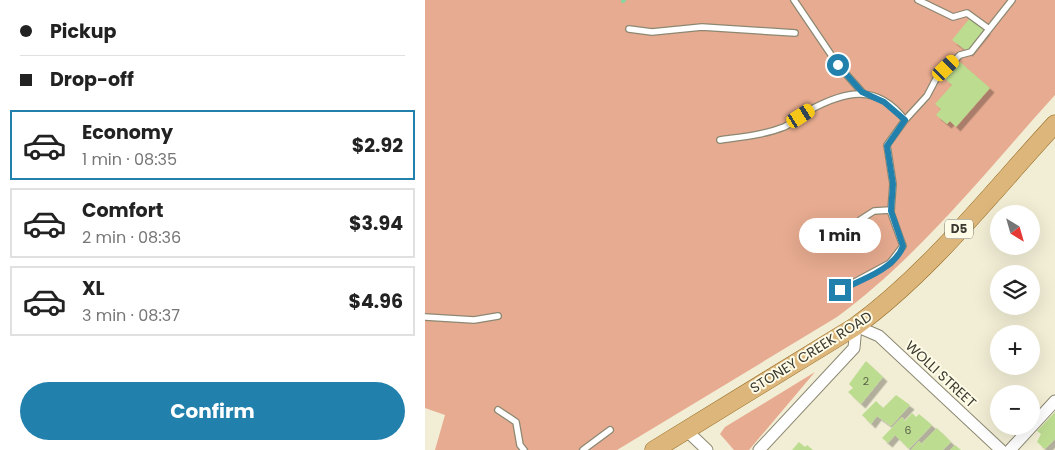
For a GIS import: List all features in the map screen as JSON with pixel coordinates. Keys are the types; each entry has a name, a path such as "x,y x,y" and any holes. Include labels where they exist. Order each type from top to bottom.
{"main road":[{"name":"STONEY CREEK ROAD","path":"653,450 856,326 895,296 1055,124"}],"street":[{"path":"759,450 854,348 856,326"},
{"name":"WOLLI STREET","path":"856,326 879,336 1001,450"},
{"path":"1010,450 1055,401"},
{"path":"686,430 707,450"}],"lane":[{"path":"794,0 838,65 862,92 884,102 905,120"},
{"path":"918,0 953,17 967,13 989,29"},
{"path":"840,290 890,263 903,246 891,211 893,184 887,146 905,120 927,96 937,77 959,55 969,54 1012,0"},
{"path":"629,29 652,32 702,27 795,33"},
{"path":"720,140 769,132 793,122 811,110 847,95 862,92"},
{"path":"860,220 874,211 883,209 891,211"},
{"path":"425,317 474,320 498,316"},
{"path":"498,410 516,422 520,445 525,450"},
{"path":"583,450 610,430"}],"shaded area":[{"path":"425,0 1055,0 1055,95 951,212 867,293 837,317 617,450 435,450 445,415 425,408"},
{"path":"815,372 749,450 734,450 720,434 725,427"}],"building":[{"path":"970,18 986,30 968,52 952,40"},
{"path":"960,62 990,88 956,127 950,121 947,124 936,115 941,109 935,104 952,85 945,79"},
{"path":"866,361 883,377 861,404 848,392 853,388 849,384"},
{"path":"896,395 910,405 891,426 877,416 871,424 862,415 876,401 883,408"},
{"path":"1055,412 1055,439 1045,449 1037,442 1041,434 1040,428"},
{"path":"912,413 916,417 919,414 932,425 909,449 895,435 888,443 882,438 902,417 905,421"},
{"path":"937,428 951,442 943,450 911,450 919,441 924,446 922,443"},
{"path":"799,442 805,447 807,445 813,450 792,450"},
{"path":"955,445 961,450 950,450"}],"route":[{"path":"838,65 862,92 873,95 884,102 905,120 887,146 893,184 891,211 903,246 890,263 840,290"}]}
